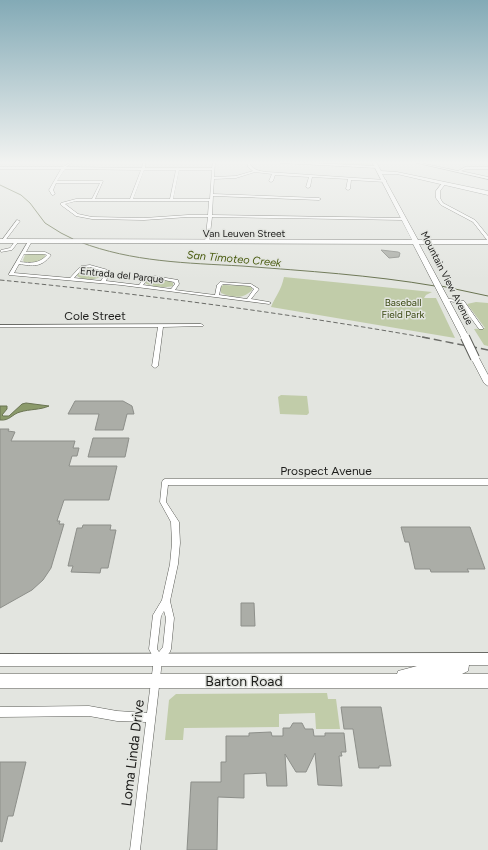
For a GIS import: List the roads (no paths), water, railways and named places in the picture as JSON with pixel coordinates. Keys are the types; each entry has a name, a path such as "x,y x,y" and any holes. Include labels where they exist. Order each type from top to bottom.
{"main road":[{"name":"Mountain View Avenue","path":"396,202 488,383"},
{"name":"Van Leuven Street","path":"2,241 207,242 488,240"},
{"path":"384,680 417,673 457,670 463,666 461,659"},
{"name":"Barton Road","path":"0,660 488,659"},
{"name":"Barton Road","path":"0,681 488,681"}],"street":[{"path":"68,202 62,204 77,214 92,218 144,219 210,216 405,219"},
{"path":"207,242 211,202"},
{"path":"440,202 442,204 474,221 488,240"},
{"path":"2,241 18,222"},
{"path":"2,251 11,249 17,241"},
{"path":"23,253 45,253 49,255 44,262 40,264 17,263 30,241"},
{"name":"Entrada del Parque","path":"17,263 11,274 140,286 269,303"},
{"path":"71,279 82,267 90,266 107,271 103,282"},
{"path":"140,286 147,278 154,277 176,281 177,284 173,290"},
{"path":"217,295 219,285 222,283 251,285 257,289 248,300"},
{"path":"443,296 462,302 481,328"},
{"name":"Cole Street","path":"0,326 202,325"},
{"path":"155,366 161,326"},
{"name":"Prospect Avenue","path":"165,482 488,482"},
{"name":"Loma Linda Drive","path":"136,850 158,659 153,649 157,615 166,601 174,564 176,543 174,522 163,502 165,482"},
{"name":"Loma Linda Drive","path":"158,659 168,649 170,618 166,601"},
{"path":"0,712 89,711 117,716 151,718"}],"waterway":[{"name":"San Timoteo Creek","path":"29,202 45,223 73,239"},
{"name":"San Timoteo Creek","path":"80,242 100,249 140,258 338,274 435,286"},
{"name":"San Timoteo Creek","path":"441,286 488,296"}],"railway":[{"path":"0,280 107,291 214,305 321,320 428,338"},
{"path":"422,337 488,350"}],"park label":[{"name":"Baseball Field Park","path":"403,308"}]}
